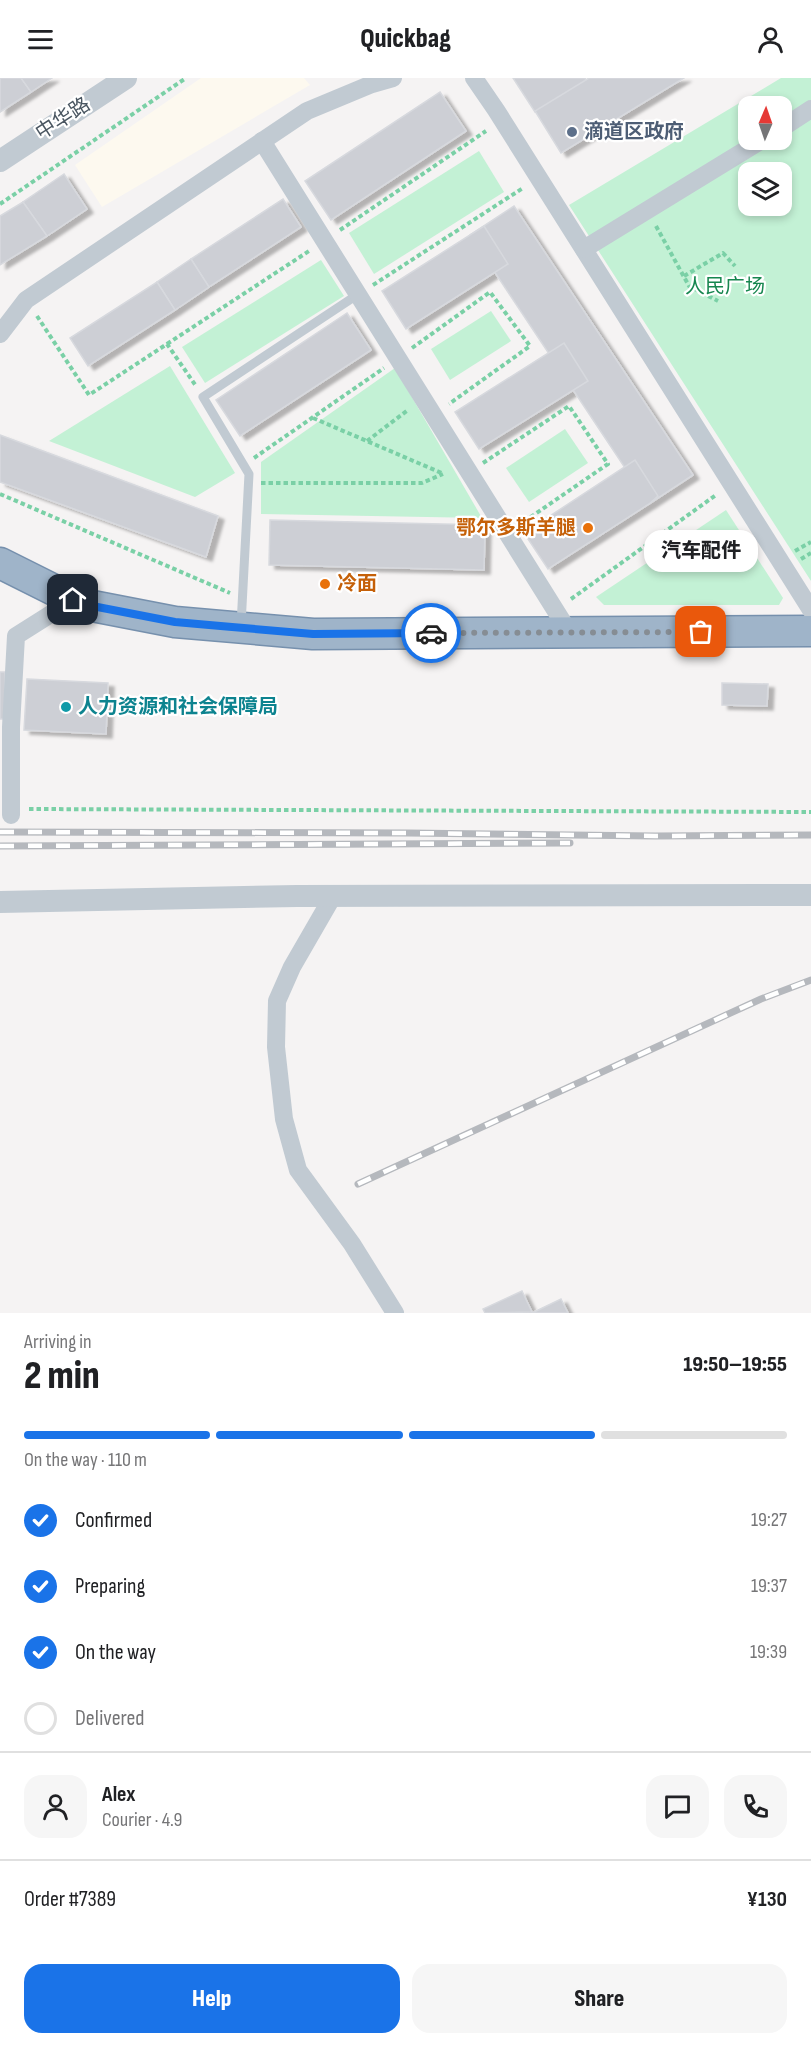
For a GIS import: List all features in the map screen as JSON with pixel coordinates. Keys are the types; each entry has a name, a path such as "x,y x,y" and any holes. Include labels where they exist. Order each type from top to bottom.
{"highway":[{"path":"0,563 82,604 175,622 242,613 313,634 562,621 811,631"}],"street":[{"name":"中华路","path":"0,161 126,78"},
{"path":"0,334 26,300 307,111 372,84 393,78"},
{"path":"474,78 811,610"},
{"path":"792,122 811,110"},
{"path":"262,141 562,621"},
{"path":"584,249 746,150"},
{"path":"11,812 5,727 16,636 73,600"},
{"path":"0,902 333,896 811,895"},
{"path":"333,896 292,967 277,1001 276,1047 284,1119 298,1170 352,1244 395,1313"}],"lane":[{"path":"242,613 249,474 203,397 357,295"}],"path":[{"path":"0,204 186,78"},
{"path":"357,295 523,188 540,180"},
{"path":"648,210 689,286 718,301"},
{"path":"684,276 723,253 735,266"},
{"path":"26,300 89,395 167,344 203,397"},
{"path":"366,441 423,399"},
{"path":"312,418 458,480 569,406 609,464 507,534"},
{"path":"248,483 422,483 443,474"},
{"path":"562,621 722,491"},
{"path":"0,494 242,613"},
{"path":"11,812 811,812"}],"shaded area":[{"path":"201,78 304,78 310,85 102,207 75,165"}],"green space":[{"name":"人民广场","path":"781,78 811,78 811,581 569,205 738,104 738,150 792,150 792,96 751,96"},
{"path":"479,151 504,192 374,274 349,233"},
{"path":"321,260 344,296 205,383 182,347"},
{"path":"491,311 511,341 450,380 431,349"},
{"path":"170,366 235,473 195,497 49,441"},
{"path":"395,368 482,518 261,514 261,462"},
{"path":"565,429 588,463 529,502 506,468"},
{"path":"726,510 783,598 779,605 604,605 596,597"}],"building":[{"path":"0,78 21,78 31,92 0,112"},
{"path":"21,78 52,78 31,92"},
{"path":"513,78 585,78 586,81 535,112"},
{"name":"滴道区政府","path":"589,78 684,78 561,153 535,111"},
{"path":"440,92 466,131 331,220 305,181"},
{"path":"64,174 87,209 47,236 23,202"},
{"path":"283,199 301,227 209,287 191,259"},
{"path":"23,202 47,236 0,265 0,216"},
{"path":"514,206 693,475 649,504 470,235"},
{"path":"484,226 508,264 406,329 382,291"},
{"path":"191,259 209,287 175,310 157,282"},
{"path":"157,282 175,310 88,366 70,338"},
{"path":"347,313 371,350 240,436 216,400"},
{"path":"564,343 588,381 479,449 455,412"},
{"path":"0,435 218,516 206,557 0,482"},
{"path":"635,460 658,496 548,569 524,533"},
{"path":"270,520 485,525 484,570 269,565"},
{"path":"0,672 5,672 5,719 0,719"},
{"name":"人力资源和社会保障局","path":"27,679 108,683 106,734 24,730"},
{"path":"722,683 768,684 767,706 722,705"},
{"path":"522,1291 532,1312 485,1313 483,1309"},
{"path":"561,1299 568,1313 532,1313"}],"railway":[{"path":"0,832 811,835"},
{"path":"0,846 570,843"},
{"path":"358,1184 761,999 811,980"}],"way so far":[{"path":"431,633 701,632"}],"place":[{"name":"滴道区政府","path":"572,132"},
{"name":"鄂尔多斯羊腿","path":"588,528"},
{"name":"冷面","path":"325,584"},
{"name":"汽车配件","path":"701,632"},
{"name":"人力资源和社会保障局","path":"66,707"}],"route":[{"path":"73,600 82,604 175,622 313,634 431,633"}]}
